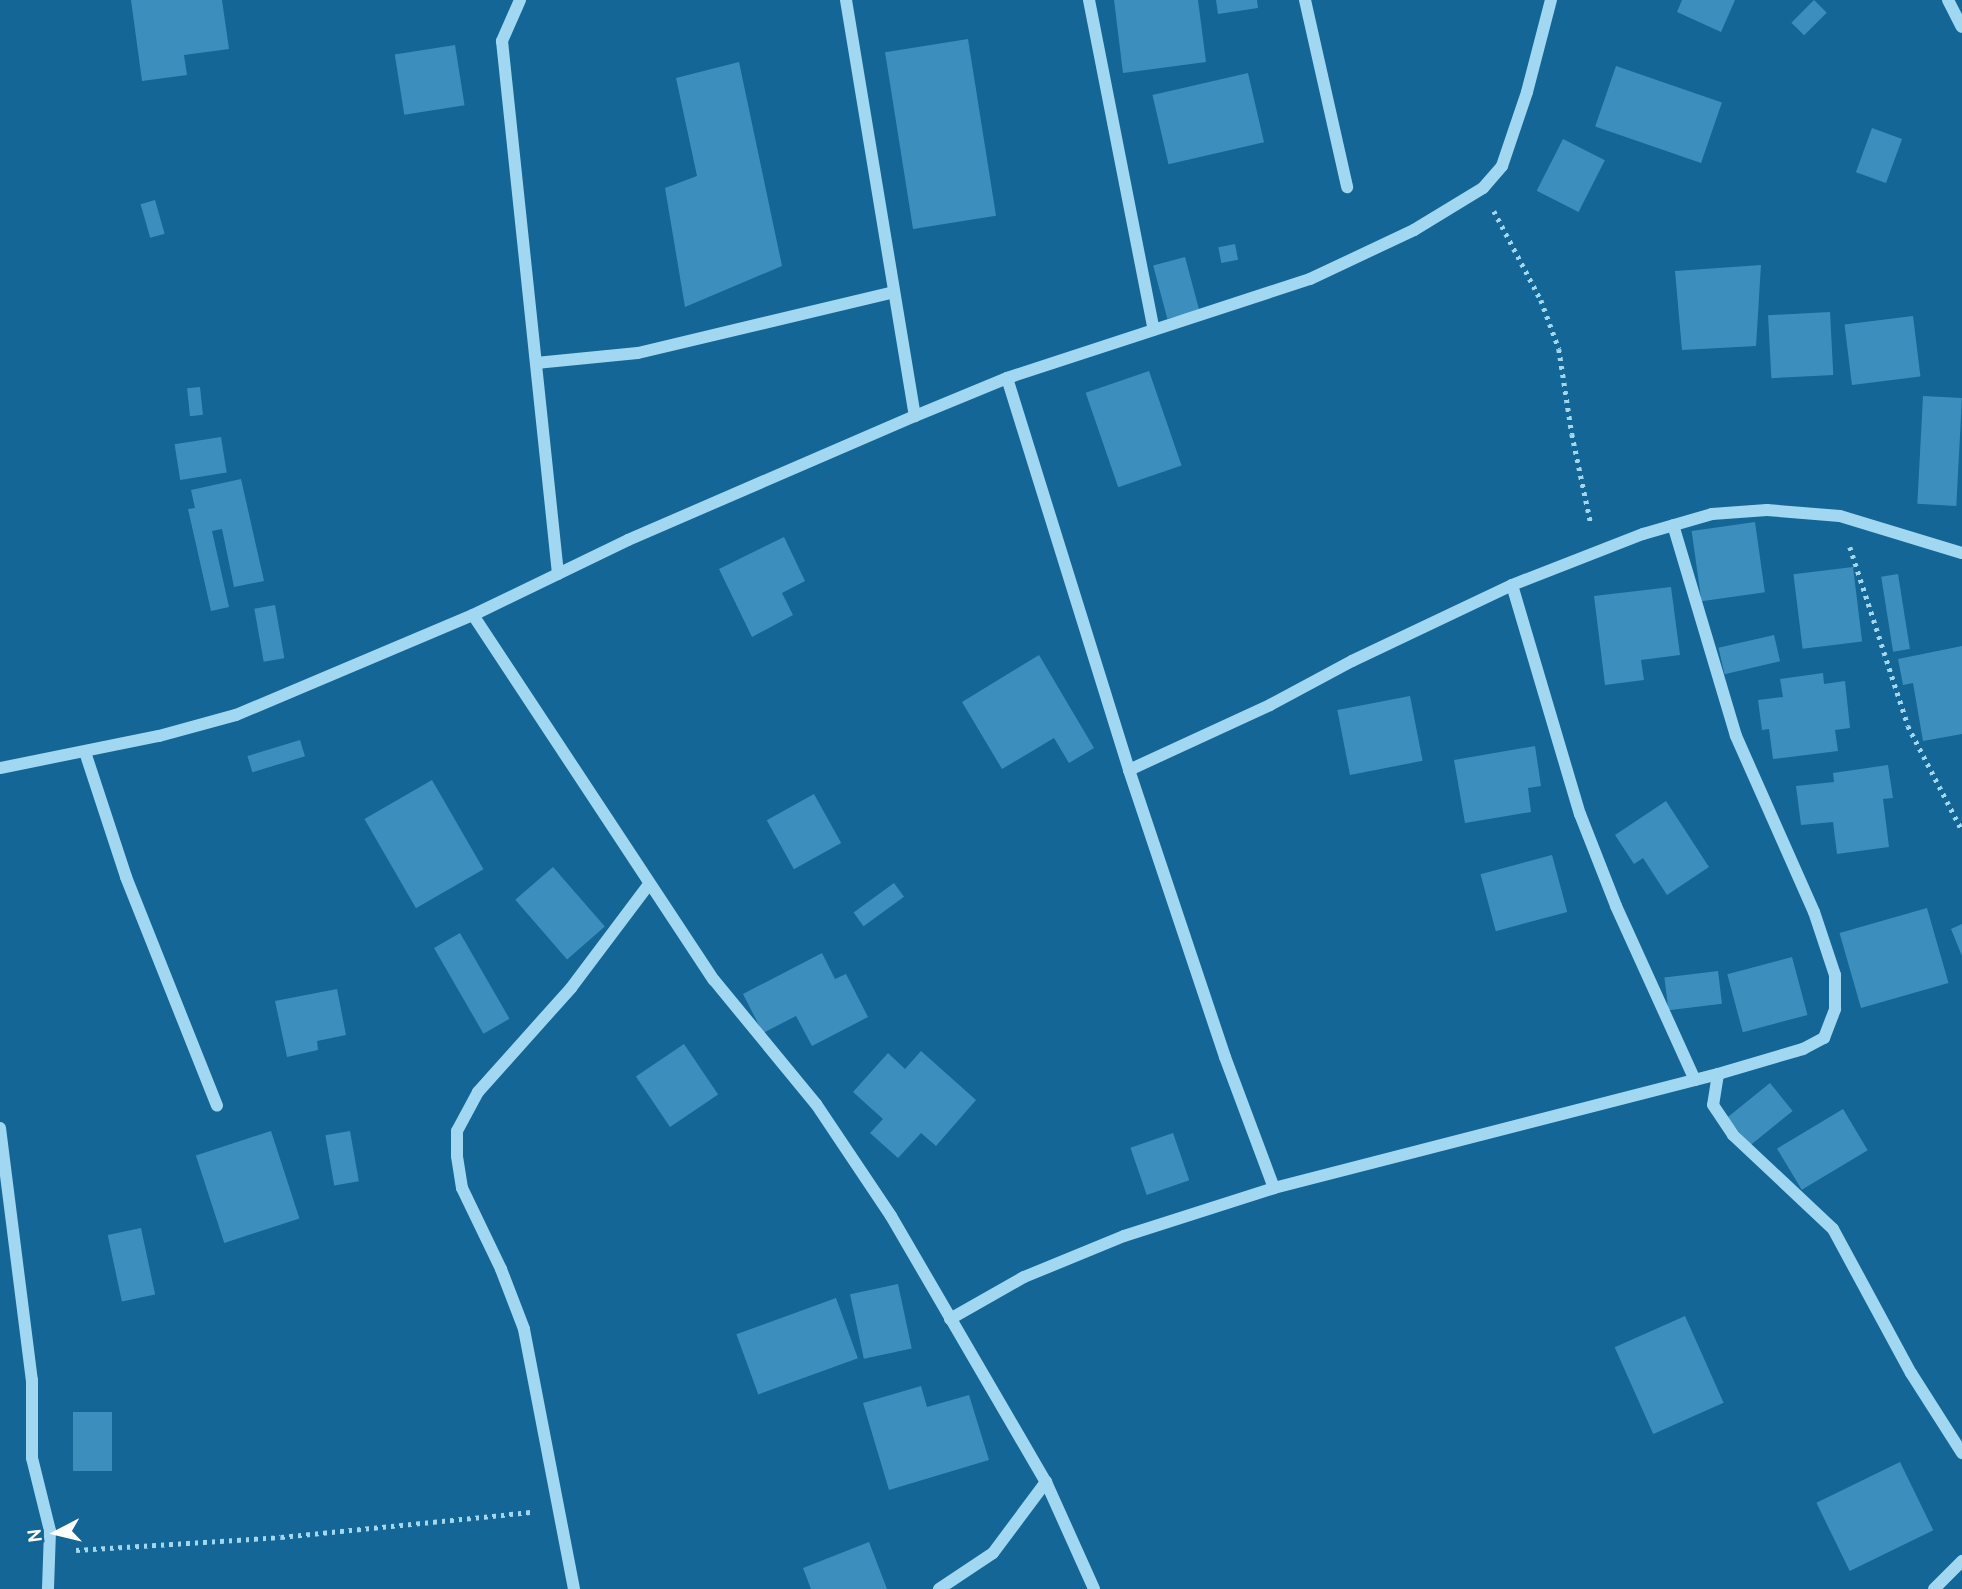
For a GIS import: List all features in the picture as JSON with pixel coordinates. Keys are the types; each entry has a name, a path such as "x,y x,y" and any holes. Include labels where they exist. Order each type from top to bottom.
{"street":[{"path":"520,0 502,41 558,574"},
{"path":"846,0 915,416"},
{"path":"1089,0 1153,330"},
{"path":"1305,0 1347,187"},
{"path":"0,768 85,752 236,715 473,615 558,574 1007,378 1310,279 1414,230 1483,188 1502,166 1527,92 1550,0"},
{"path":"1948,0 1962,27"},
{"path":"536,363 638,354 894,292"},
{"path":"1007,378 1129,770 1225,1057 1274,1188"},
{"path":"1129,770 1270,705 1352,661 1512,585 1597,551 1712,514 1767,510 1840,516 1962,553"},
{"path":"950,1319 1024,1277 1124,1236 1274,1188 1718,1074 1803,1049 1824,1038 1835,1009 1835,975 1814,912 1736,736 1673,525"},
{"path":"1512,585 1580,814 1616,906 1695,1080"},
{"path":"473,615 714,980 816,1104 891,1216 1046,1482 1094,1589"},
{"path":"85,752 126,877 217,1106"},
{"path":"574,1589 524,1329 501,1269 462,1188 457,1156 457,1131 478,1092 571,988 649,884"},
{"path":"1718,1074 1713,1105 1733,1135 1833,1230 1912,1373 1962,1453"},
{"path":"0,1128 31,1368 32,1458 37,1489 50,1531 48,1589"},
{"path":"939,1589 993,1553 1046,1482"},
{"path":"1934,1589 1962,1561"}],"path":[{"path":"1483,188 1541,300 1559,349 1572,434 1597,551"},
{"path":"1840,516 1908,726 1962,830"},
{"path":"51,1552 281,1537 559,1509"}],"building":[{"path":"131,0 222,0 229,49 184,55 187,75 142,81"},
{"path":"1114,0 1198,0 1206,62 1123,73"},
{"path":"1216,0 1257,0 1258,8 1218,14"},
{"path":"1682,0 1735,0 1721,32 1677,12"},
{"path":"1814,0 1827,13 1804,35 1791,23"},
{"path":"968,39 996,216 913,229 885,52"},
{"path":"455,45 465,105 404,115 395,55"},
{"path":"739,62 782,266 685,307 665,188 697,176 676,78"},
{"path":"1616,66 1722,102 1701,163 1595,127"},
{"path":"1248,73 1264,142 1168,164 1153,95"},
{"path":"1872,128 1902,139 1886,183 1856,172"},
{"path":"1563,139 1605,160 1579,212 1537,191"},
{"path":"155,200 165,234 150,238 141,204"},
{"path":"1235,244 1238,260 1221,263 1218,247"},
{"path":"1185,257 1199,310 1167,319 1153,266"},
{"path":"1761,265 1756,346 1682,350 1675,271"},
{"path":"1830,312 1833,375 1771,378 1768,315"},
{"path":"1913,316 1920,377 1852,385 1845,324"},
{"path":"1149,371 1182,466 1118,487 1086,393"},
{"path":"200,387 203,415 190,416 187,388"},
{"path":"1923,396 1962,398 1956,506 1917,504"},
{"path":"221,437 227,473 180,480 175,444"},
{"path":"241,479 264,581 234,587 222,529 212,531 229,607 211,611 188,509 195,508 191,490"},
{"path":"1755,522 1765,592 1702,601 1692,531"},
{"path":"784,537 805,581 782,593 793,615 752,637 719,569"},
{"path":"1853,567 1862,641 1803,649 1793,574"},
{"path":"1898,574 1910,649 1893,652 1881,577"},
{"path":"1671,587 1680,655 1641,660 1644,680 1605,685 1594,596"},
{"path":"275,605 284,658 264,662 254,609"},
{"path":"1774,635 1780,661 1725,674 1718,648"},
{"path":"1962,646 1962,734 1923,741 1913,683 1903,685 1898,659"},
{"path":"1039,655 1094,748 1069,763 1054,738 1002,769 962,702"},
{"path":"1823,673 1824,684 1845,681 1850,728 1835,730 1838,751 1773,759 1769,729 1762,730 1758,700 1783,697 1780,679"},
{"path":"1410,696 1423,761 1350,775 1337,710"},
{"path":"300,740 305,756 252,772 247,756"},
{"path":"1535,746 1541,786 1528,788 1531,812 1465,823 1454,760"},
{"path":"1888,765 1893,798 1883,799 1889,847 1837,854 1833,822 1801,825 1796,786 1834,782 1833,773"},
{"path":"432,780 483,869 416,908 364,819"},
{"path":"814,794 841,843 794,869 767,820"},
{"path":"1666,801 1709,867 1667,895 1643,858 1634,864 1615,835"},
{"path":"1552,855 1567,912 1496,931 1481,874"},
{"path":"553,867 605,927 567,959 515,900"},
{"path":"894,883 904,897 864,926 854,912"},
{"path":"1927,908 1948,983 1861,1008 1840,933"},
{"path":"1962,924 1962,956 1951,929"},
{"path":"460,933 510,1019 484,1034 434,948"},
{"path":"822,953 835,979 846,974 868,1017 812,1046 796,1016 763,1033 743,994"},
{"path":"1792,957 1808,1015 1743,1032 1727,974"},
{"path":"1718,971 1722,1004 1668,1010 1664,978"},
{"path":"337,989 346,1035 317,1041 318,1050 287,1057 275,1001"},
{"path":"684,1044 718,1095 670,1127 636,1076"},
{"path":"921,1051 976,1100 936,1146 921,1133 898,1158 870,1133 883,1119 853,1092 888,1053 905,1069"},
{"path":"1770,1083 1793,1111 1750,1146 1727,1118"},
{"path":"1843,1109 1868,1150 1802,1190 1777,1149"},
{"path":"271,1131 299,1218 224,1243 196,1155"},
{"path":"350,1131 359,1181 334,1186 325,1135"},
{"path":"1173,1133 1189,1180 1147,1195 1130,1148"},
{"path":"141,1228 155,1295 122,1302 108,1235"},
{"path":"898,1284 912,1349 864,1359 850,1294"},
{"path":"836,1298 858,1358 758,1394 736,1334"},
{"path":"1685,1316 1724,1403 1653,1434 1615,1347"},
{"path":"921,1386 927,1407 969,1395 989,1460 889,1490 863,1403"},
{"path":"73,1412 112,1412 112,1471 73,1471"},
{"path":"1900,1462 1933,1530 1850,1571 1816,1503"},
{"path":"869,1542 887,1589 811,1589 803,1568"}]}
